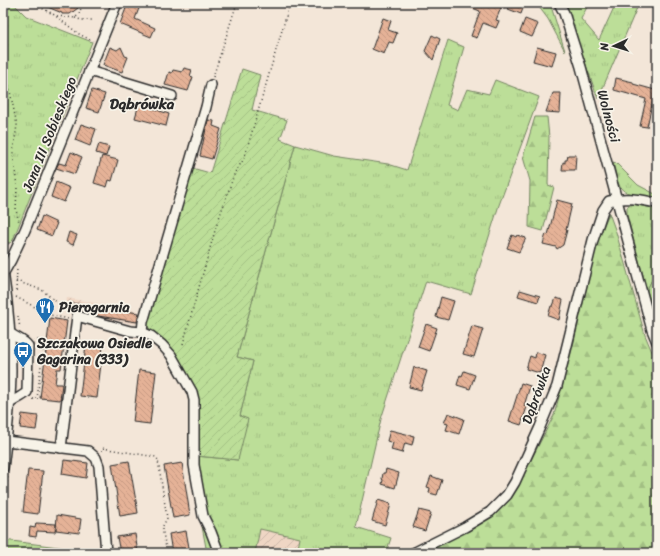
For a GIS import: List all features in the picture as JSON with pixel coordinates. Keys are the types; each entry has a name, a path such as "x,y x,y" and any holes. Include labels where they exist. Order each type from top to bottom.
{"street":[{"name":"Jana III Sobieskiego","path":"3,273 11,260 25,230 117,3"},
{"name":"Wolności","path":"559,3 564,13 581,67 652,330 657,342"},
{"path":"89,71 172,96"},
{"path":"142,332 143,322 206,107 211,85"},
{"path":"616,198 657,203"},
{"name":"Dąbrówka","path":"413,553 466,527 490,512 507,495 515,482 557,386 593,240 606,205 609,201 616,198"},
{"path":"3,273 10,334 11,370 10,403 3,468"},
{"path":"62,448 77,318 130,331 142,332 152,336 171,355 192,392 194,408 194,466 203,516 219,553"},
{"path":"10,334 25,342 28,346 27,392 10,403"},
{"path":"6,441 88,451 92,454 98,462 106,553"}],"path":[{"path":"32,3 56,16 79,34 93,41"},
{"path":"75,18 79,14 83,3"},
{"path":"211,85 237,3"},
{"path":"183,344 216,227 235,172 242,163 254,128 290,3"},
{"path":"56,16 93,20"},
{"path":"3,58 17,125 13,153 17,187 17,217 20,225"},
{"path":"3,225 6,242 8,244 12,244"},
{"path":"16,281 42,290 77,318"},
{"path":"16,297 50,315 77,318"},
{"path":"18,313 20,331"},
{"path":"31,338 44,341"},
{"path":"102,448 156,457 158,460 167,518 162,528 167,553"}],"shaded area":[{"path":"67,298 138,311 136,324 69,312 66,307"},
{"path":"260,529 300,538 297,553 255,553"}],"green space":[{"path":"3,3 13,3 26,16 92,42 13,240 10,243 7,242 3,214"},
{"path":"536,3 550,3 565,51 548,19"},
{"path":"564,3 579,3 587,7 581,19 599,40 616,3 639,3 598,99"},
{"path":"448,40 464,47 447,105 458,110 467,89 489,94 495,80 539,97 499,205 471,294 426,281 381,419 356,527 391,538 386,553 297,553 300,538 260,529 255,553 207,553 201,521 196,456 238,460 240,416 253,361 237,357 295,145 334,156 388,164 407,170"},
{"path":"242,69 260,75 252,110 287,120 280,139 295,145 237,357 253,361 240,416 248,419 238,460 196,456 198,407 186,374 174,351 147,326 192,168 210,173"},
{"path":"535,117 547,117 549,137 548,185 554,187 543,231 529,227 530,181 523,157"},
{"path":"613,162 616,163 638,185 657,195 657,197 632,194 623,190 620,187"},
{"path":"632,204 657,209 657,269 647,290 627,215 627,207"},
{"path":"609,213 616,232 645,335 657,364 657,553 421,553 492,517 512,497 554,415 573,346 597,242"},
{"path":"657,269 657,324 647,290"},
{"path":"4,540 89,551 88,553 3,553"}],"building":[{"path":"38,3 74,3 78,8 70,14 62,14"},
{"path":"128,3 141,3 135,19 155,28 151,37 120,24"},
{"path":"462,3 503,3 496,20 499,21 496,28 483,23 477,38 471,36 480,11"},
{"path":"511,3 525,3 521,14 508,9"},
{"path":"383,18 391,21 388,30 397,33 393,43 389,42 384,54 372,49"},
{"path":"525,19 538,24 532,37 520,32"},
{"path":"432,35 440,39 433,60 425,51"},
{"path":"110,47 117,50 121,47 125,56 128,57 122,72 103,65"},
{"path":"537,47 556,52 552,66 533,61"},
{"path":"184,68 192,70 190,76 193,77 188,91 165,85 169,72 172,73 173,70 182,72"},
{"path":"616,78 655,90 647,127 640,126 646,99 614,90"},
{"path":"92,90 105,94 99,112 86,108"},
{"path":"553,93 561,93 560,113 546,112"},
{"path":"139,104 169,114 166,126 135,118"},
{"path":"208,120 214,121 213,126 221,129 212,159 200,156"},
{"path":"81,124 96,129 90,146 75,140"},
{"path":"99,144 109,147 106,156 96,153"},
{"path":"71,152 82,157 75,174 56,168 59,163 66,165"},
{"path":"568,155 576,155 575,170 562,170 563,162 565,163"},
{"path":"102,156 118,160 112,181 109,180 107,187 94,183"},
{"path":"56,182 70,188 64,202 51,197"},
{"path":"557,200 572,204 563,245 557,249 556,247 543,244 546,234 548,235"},
{"path":"42,216 57,223 52,236 37,230"},
{"path":"69,232 77,235 73,245 66,242"},
{"path":"512,235 526,238 519,252 507,248"},
{"path":"520,290 540,296 538,302 518,296"},
{"path":"441,297 454,301 448,320 436,317"},
{"path":"556,298 563,300 559,320 548,316 551,306 553,306"},
{"path":"71,303 139,313 137,322 98,316 79,310 70,311"},
{"path":"50,318 67,321 61,369 57,369 55,384 62,384 60,400 40,398"},
{"path":"426,324 437,328 429,351 418,347"},
{"path":"472,326 483,329 474,357 463,354"},
{"path":"86,344 103,346 97,398 80,396"},
{"path":"536,352 545,355 540,373 526,369 530,356 535,358"},
{"path":"414,367 427,371 421,390 409,387"},
{"path":"139,370 156,372 150,424 133,422"},
{"path":"464,371 475,375 470,389 457,385 460,375 462,376"},
{"path":"521,383 530,386 524,406 527,407 521,425 509,421"},
{"path":"448,413 464,419 459,434 446,430 448,424 444,423"},
{"path":"22,414 38,416 36,430 20,428"},
{"path":"390,430 414,436 412,445 405,443 402,453 391,450 393,443 387,441"},
{"path":"64,460 88,463 86,478 62,474"},
{"path":"129,461 138,513 120,516 112,464"},
{"path":"182,463 190,515 173,518 164,466"},
{"path":"386,469 399,473 395,488 382,484 383,473 385,473"},
{"path":"28,470 43,471 38,514 23,512"},
{"path":"431,476 442,480 437,495 429,493 430,488 427,487"},
{"path":"378,500 391,504 385,525 372,521"},
{"path":"419,510 431,513 425,531 413,527"},
{"path":"57,515 81,519 79,533 56,530"},
{"path":"36,523 56,524 55,532 37,531 36,537 29,536 30,527 35,528"},
{"path":"186,531 190,553 172,553 169,534"},
{"path":"135,534 138,553 120,553 117,537"}],"place":[{"name":"Pierogarnia","path":"45,324"},
{"name":"Szczakowa Osiedle Gagarina (333)","path":"23,368"}],"district":[{"name":"Dąbrówka","path":"142,104"}]}
